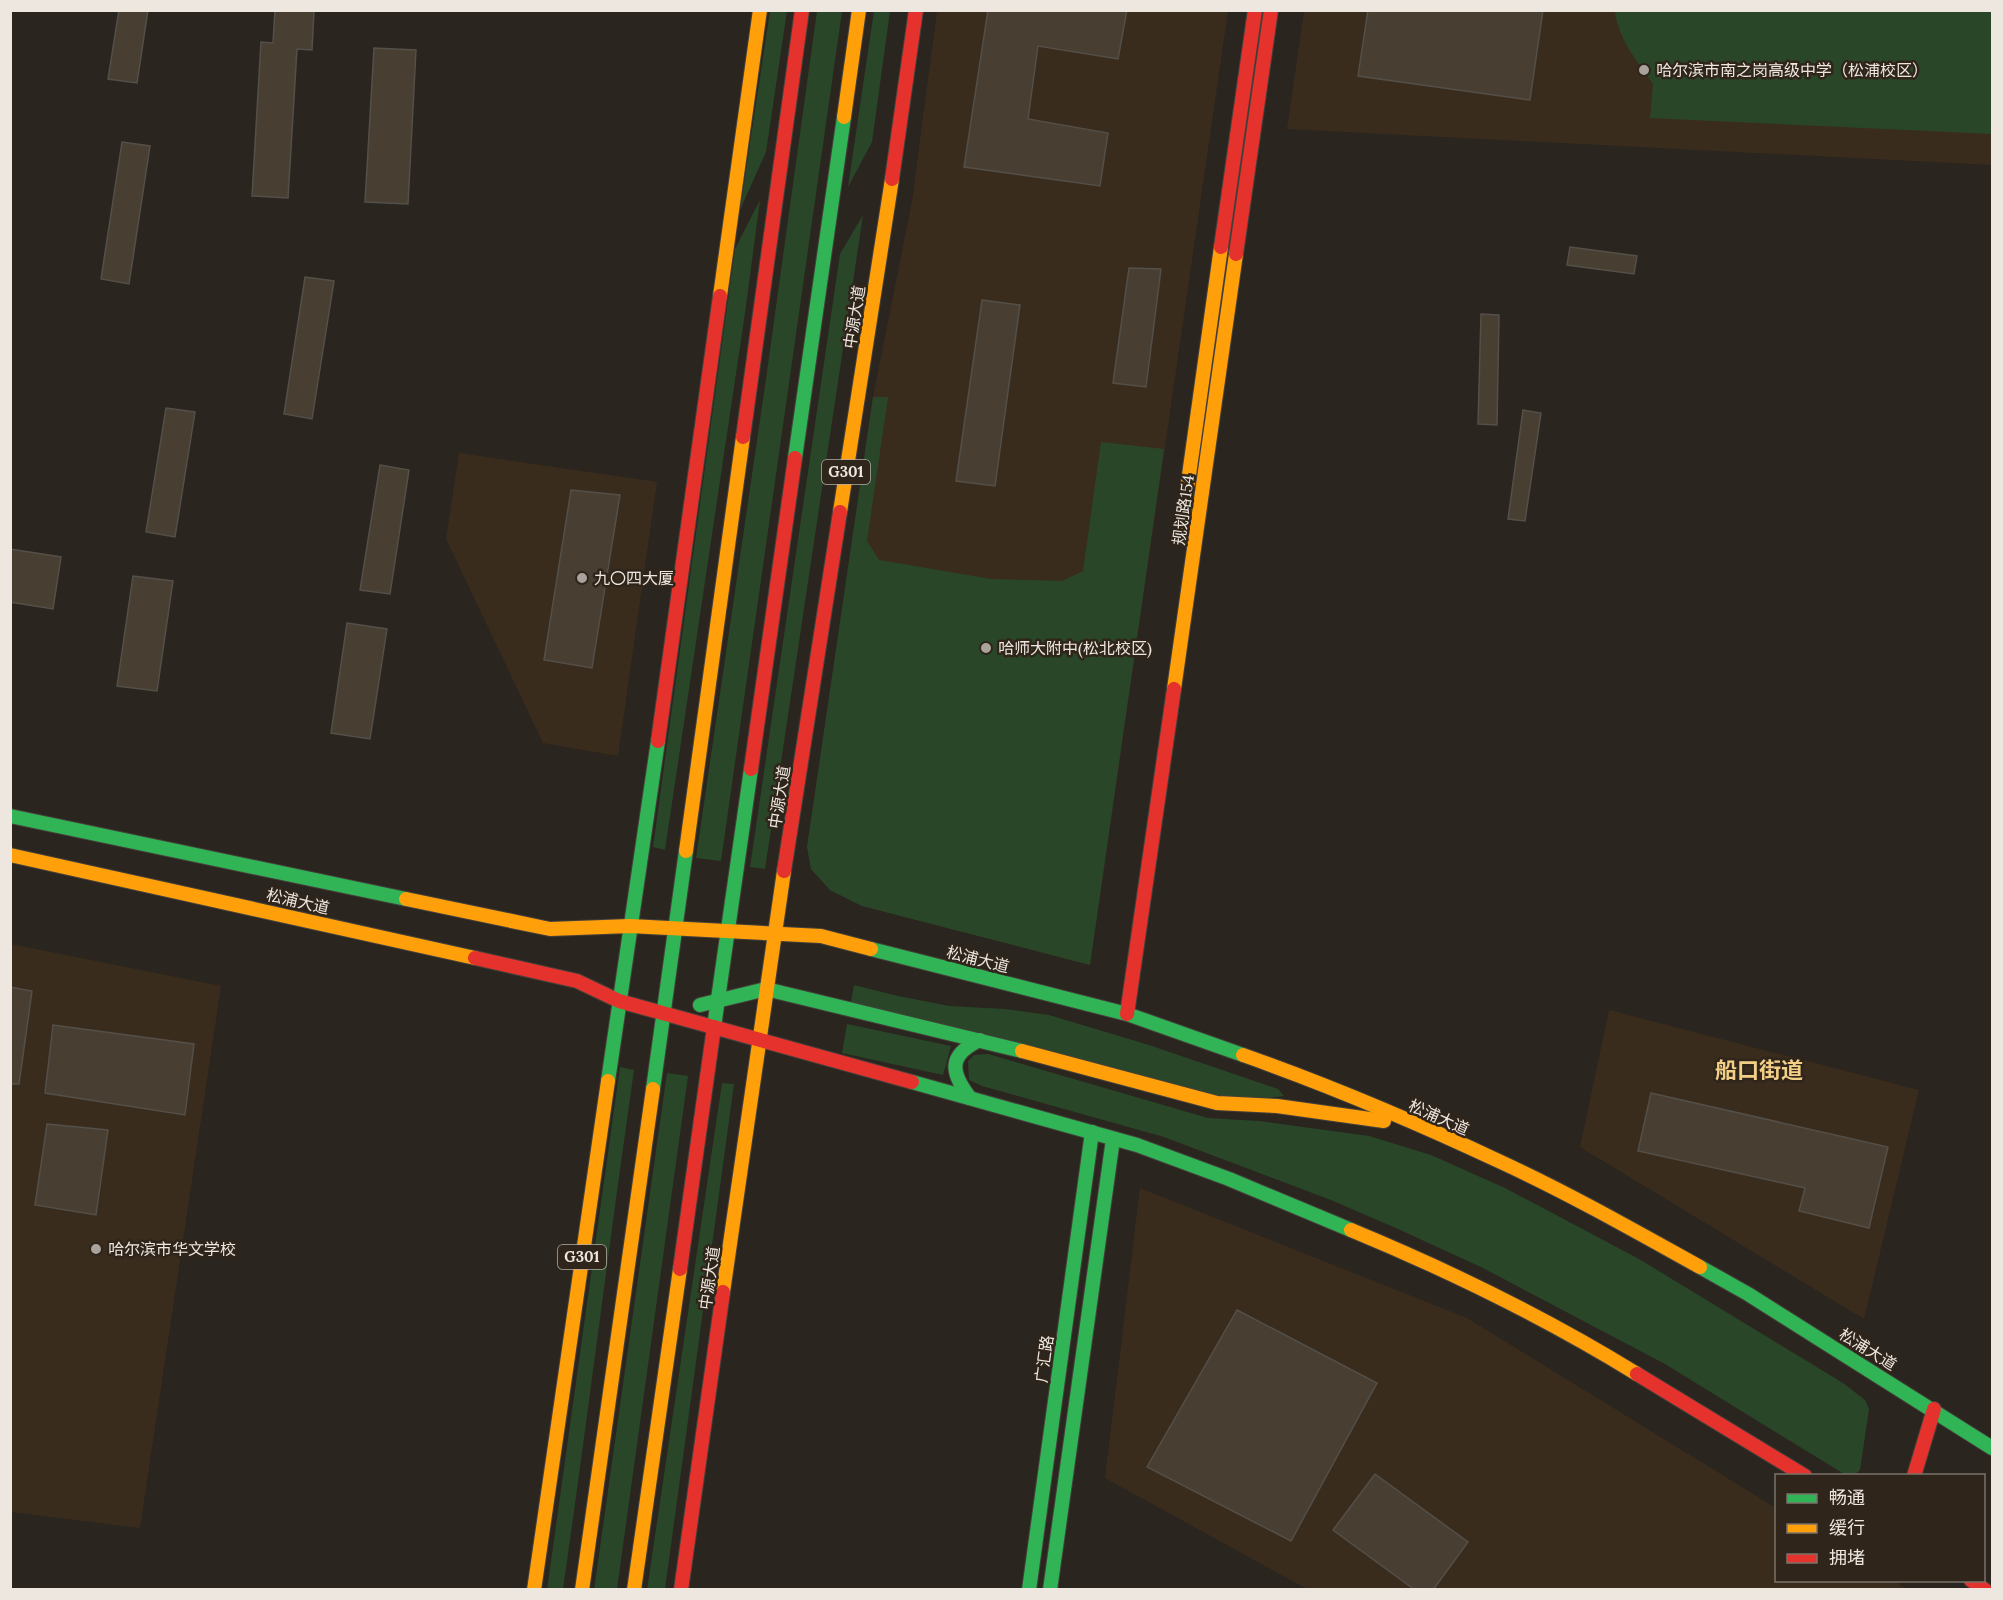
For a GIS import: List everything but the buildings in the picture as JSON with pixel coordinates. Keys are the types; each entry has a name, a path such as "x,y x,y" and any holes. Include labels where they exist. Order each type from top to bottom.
{"main road":[{"name":"G301","path":"534,1590 630,926 641,867 760,10"},
{"path":"582,1590 676,928 802,10"},
{"name":"中源大道","path":"634,1590 859,10"},
{"name":"中源大道","path":"681,1590 774,933 903,113 916,10"},
{"path":"1178,551 1255,10"},
{"name":"规划路154","path":"1127,1014 1271,10"},
{"name":"松浦大道","path":"10,816 550,929 630,926 821,936 1113,1004 1127,1014 1322,1083 1504,1163 1626,1226 1748,1294 1992,1448"},
{"name":"松浦大道","path":"10,855 577,981 619,1001 970,1098"},
{"path":"664,1014 766,989 980,1040 1217,1103 1276,1106 1420,1126"},
{"path":"980,1040 966,1045 960,1051 955,1066 958,1082 970,1098 1137,1145 1229,1179 1432,1264 1585,1342 1802,1474"},
{"name":"广汇路","path":"1029,1590 1092,1132"},
{"path":"1050,1590 1113,1139"},
{"path":"1915,1474 1934,1410"}],"shaded area":[{"name":"哈师大附中(松北校区)","path":"937,11 1228,11 1090,965 862,906 830,890 811,869 807,847 873,397 912,201"},
{"name":"哈尔滨市南之岗高级中学（松浦校区）","path":"1304,11 1992,11 1992,165 1287,129"},
{"path":"459,453 657,482 618,756 543,743 446,539"},
{"name":"哈尔滨市华文学校","path":"11,944 221,986 140,1528 11,1512"},
{"path":"1609,1010 1919,1090 1864,1319 1580,1147"},
{"path":"1140,1188 1467,1318 1775,1507 1775,1582 1896,1582 1907,1589 1307,1589 1105,1478"}],"green space":[{"path":"770,11 787,11 766,152 740,210"},
{"path":"817,11 842,11 721,861 696,858 766,379"},
{"path":"874,11 890,11 872,142 848,187"},
{"path":"1615,11 1992,11 1992,134 1650,118 1653,84 1620,32"},
{"path":"760,200 665,850 653,847 735,249"},
{"path":"863,215 765,869 750,867 840,254"},
{"path":"873,397 888,397 867,541 879,560 991,579 1062,581 1083,571 1101,442 1164,449 1090,965 862,906 830,890 811,869 807,847"},
{"path":"854,985 949,1006 1005,1009 1049,1015 1149,1045 1278,1089 1284,1096 1235,1102 851,1002"},
{"path":"847,1024 951,1046 943,1075 842,1053"},
{"path":"988,1054 1208,1118 1259,1121 1369,1136 1431,1155 1505,1188 1639,1259 1843,1383 1865,1400 1869,1409 1860,1470 1855,1474 1844,1474 1665,1364 1483,1268 1398,1229 1331,1200 1164,1137 982,1086 969,1080 968,1061 974,1055"},
{"path":"620,1067 634,1070 563,1589 547,1590"},
{"path":"667,1073 688,1076 617,1589 594,1590"},
{"path":"722,1083 734,1084 665,1589 647,1590"}],"traffic: fast":[{"path":"795,458 844,117"},
{"path":"608,1081 658,741"},
{"path":"714,1027 751,769"},
{"path":"10,816 406,899"},
{"path":"653,1089 686,851"},
{"path":"871,949 1127,1014 1243,1055"},
{"path":"700,1005 766,989 1022,1051"},
{"path":"970,1098 963,1089 955,1065 962,1052 980,1040"},
{"path":"912,1082 1137,1145 1229,1179 1351,1230"},
{"path":"1029,1590 1092,1132"},
{"path":"1050,1590 1113,1139"},
{"path":"1700,1267 1748,1294 1992,1448"}],"traffic: slow":[{"path":"720,296 760,10"},
{"path":"844,117 859,10"},
{"path":"840,512 892,179"},
{"path":"1181,532 1221,247"},
{"path":"1174,689 1236,254"},
{"path":"686,851 743,437"},
{"path":"10,855 475,958"},
{"path":"723,1292 784,871"},
{"path":"406,899 550,929 630,926 821,936 871,949"},
{"path":"1022,1051 1217,1103 1277,1106 1384,1121"},
{"path":"1243,1055 1342,1092 1471,1148 1578,1200 1700,1267"},
{"path":"534,1590 608,1081"},
{"path":"582,1590 653,1089"},
{"path":"1351,1230 1497,1296 1637,1374"},
{"path":"634,1590 680,1269"}],"traffic: jam":[{"path":"743,437 802,10"},
{"path":"892,179 916,10"},
{"path":"1221,247 1255,10"},
{"path":"1236,254 1271,10"},
{"path":"658,741 720,296"},
{"path":"751,769 795,458"},
{"path":"784,871 840,512"},
{"path":"1127,1014 1174,689"},
{"path":"475,958 577,981 619,1001 912,1082"},
{"path":"680,1269 714,1027"},
{"path":"681,1590 723,1292"},
{"path":"1637,1374 1802,1474"},
{"path":"1915,1474 1934,1409"},
{"path":"1974,1582 1985,1590"}],"place":[{"name":"哈尔滨市南之岗高级中学（松浦校区）","path":"1644,70"},
{"name":"九〇四大厦","path":"582,578"},
{"name":"哈师大附中(松北校区)","path":"986,648"},
{"name":"哈尔滨市华文学校","path":"96,1249"}],"district":[{"name":"船口街道","path":"1759,1070"}]}
